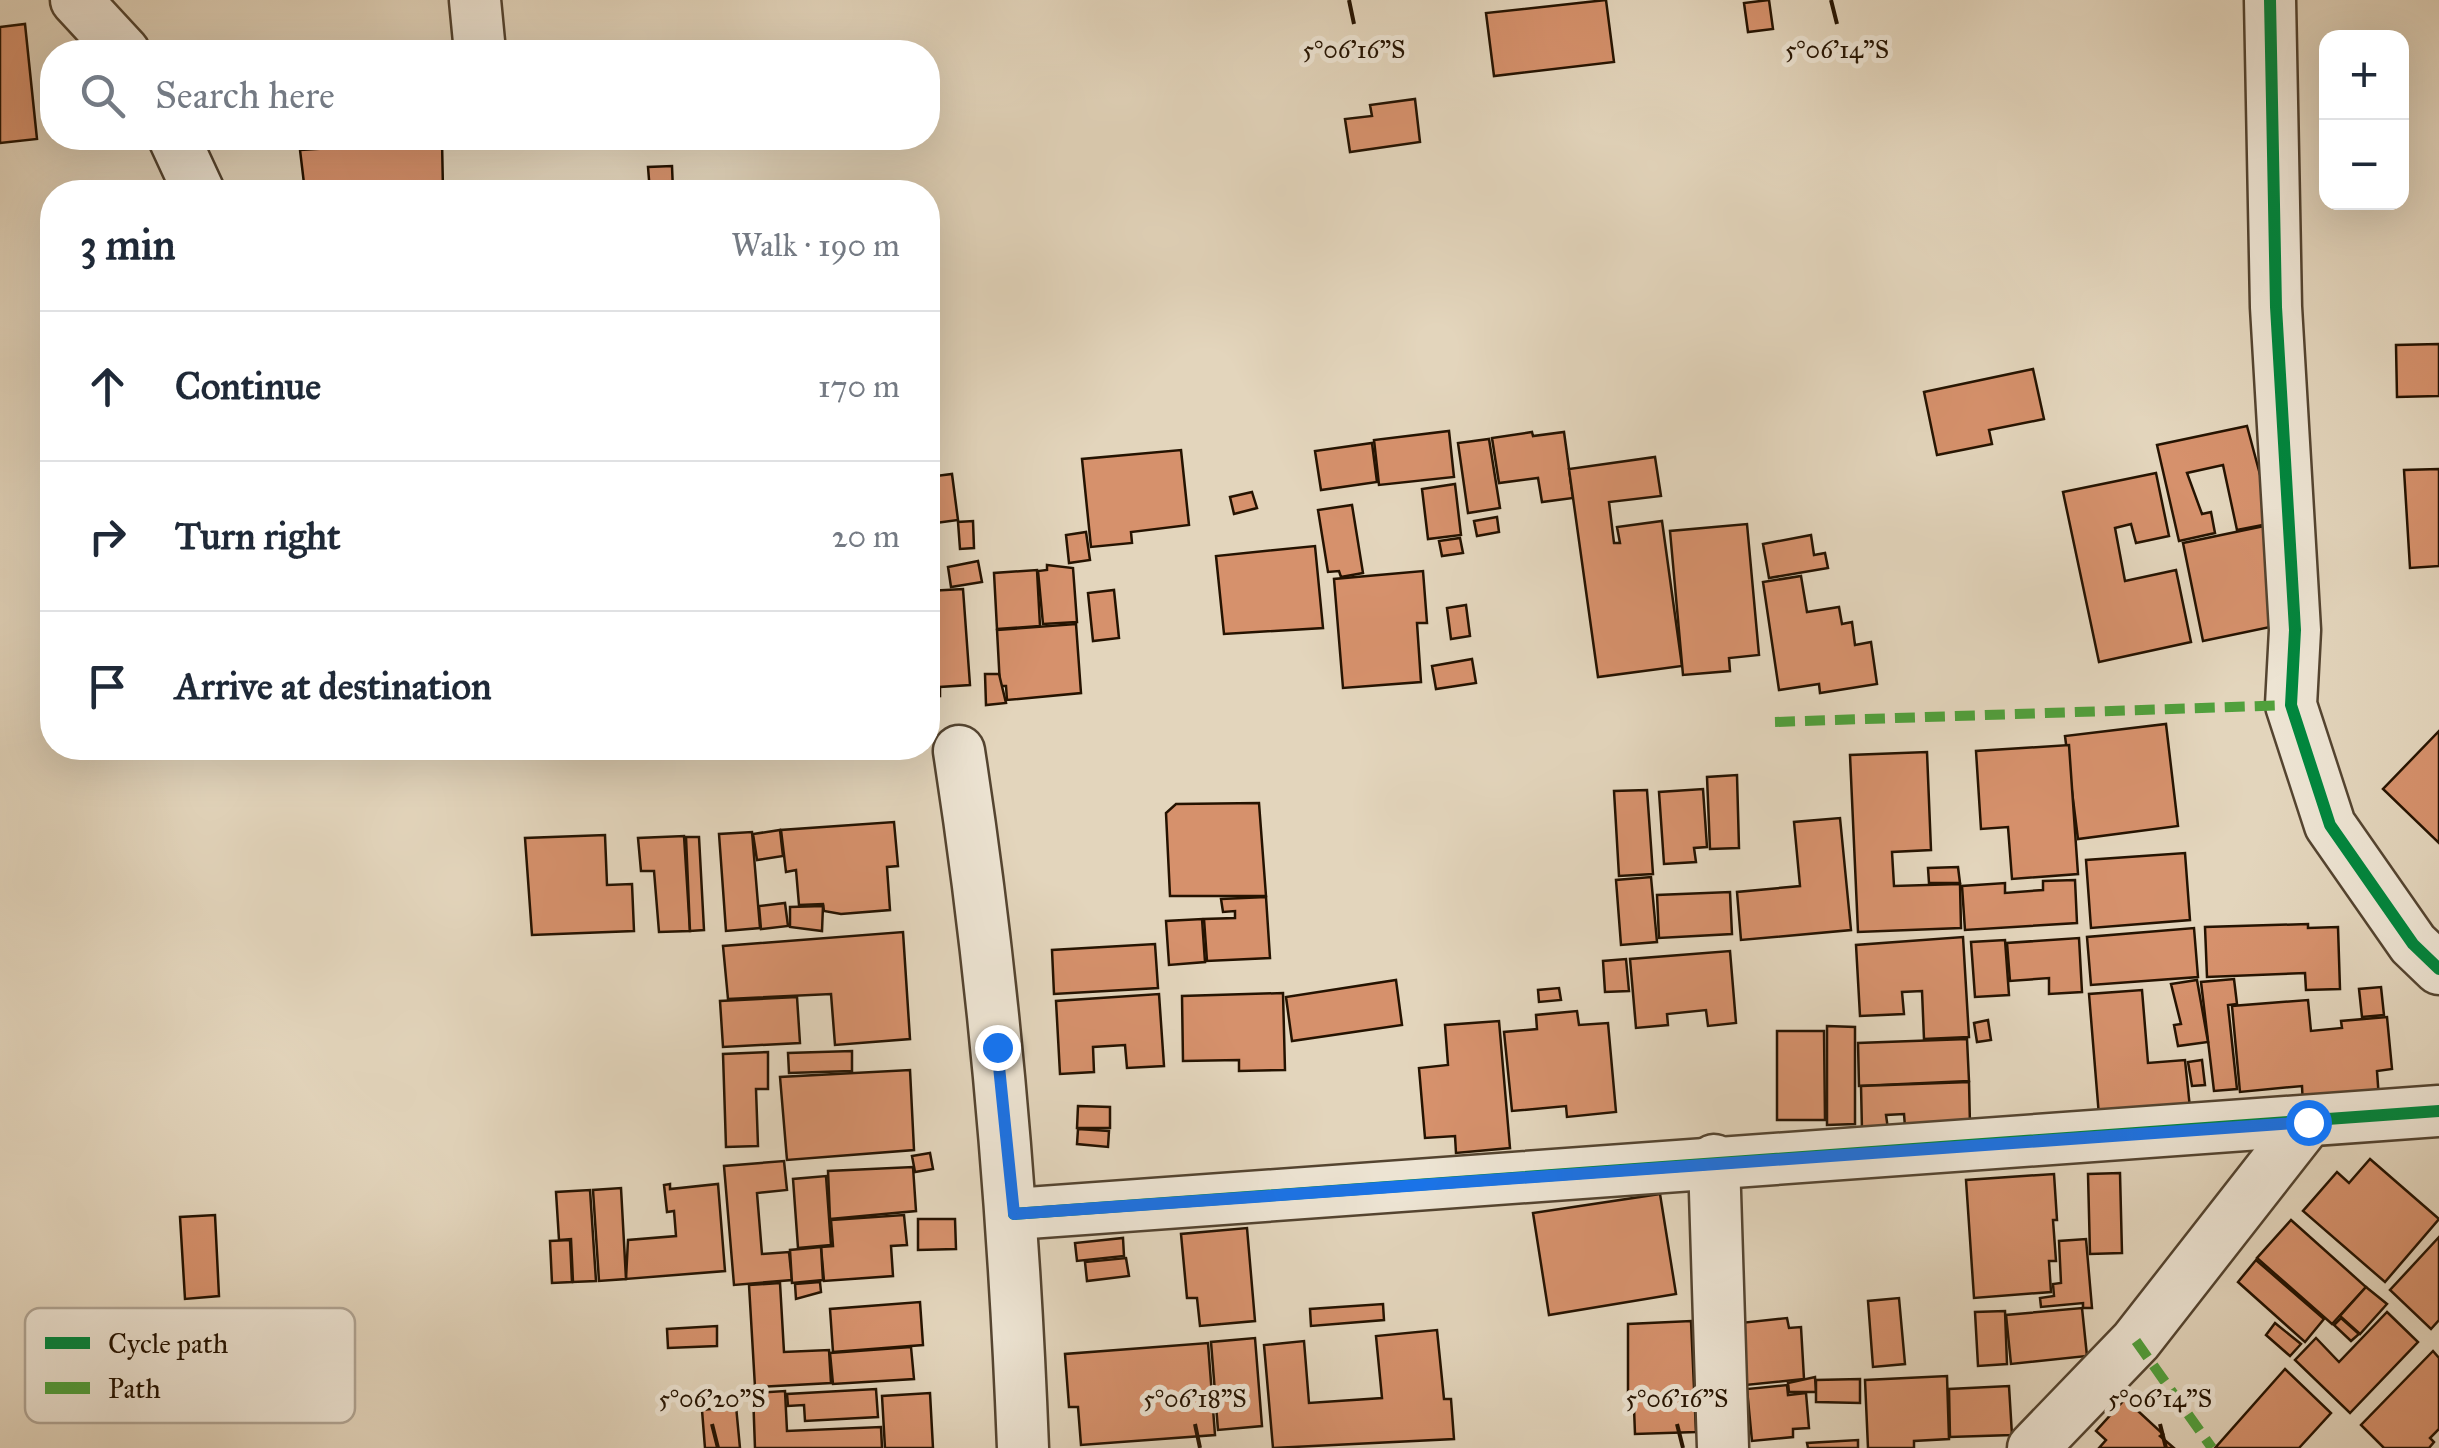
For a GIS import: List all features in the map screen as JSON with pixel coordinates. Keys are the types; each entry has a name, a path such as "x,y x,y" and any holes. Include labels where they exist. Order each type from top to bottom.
{"street":[{"path":"76,0 113,40"},
{"path":"474,0 479,40"},
{"path":"2270,0 2276,308 2295,630 2291,706 2330,824 2413,944 2439,969"},
{"path":"180,150 193,180"},
{"path":"959,751 986,926 1014,1214 1023,1448"},
{"path":"1014,1214 1521,1180 1714,1160 2439,1112"},
{"path":"2033,1448 2136,1341 2308,1122"},
{"path":"1714,1160 1723,1448"}],"building":[{"path":"1606,0 1614,62 1494,76 1486,13"},
{"path":"1769,0 1773,29 1748,32 1744,3"},
{"path":"25,24 37,139 0,143 0,27"},
{"path":"1415,99 1420,142 1350,152 1345,119 1372,116 1370,105"},
{"path":"300,150 442,150 443,180 304,180"},
{"path":"672,166 673,180 649,180 648,167"},
{"path":"2439,344 2439,396 2397,397 2396,345"},
{"path":"2033,369 2044,419 1989,430 1992,444 1937,455 1924,392"},
{"path":"2247,426 2273,523 2237,530 2223,465 2187,473 2202,514 2211,512 2215,533 2179,541 2157,445"},
{"path":"1449,431 1454,477 1379,485 1374,440"},
{"path":"1532,432 1533,436 1564,432 1573,498 1542,502 1538,478 1499,483 1492,438"},
{"path":"1489,439 1500,508 1468,513 1458,443"},
{"path":"1372,443 1377,482 1321,490 1315,451"},
{"path":"1181,450 1189,525 1131,532 1132,543 1091,547 1082,459"},
{"path":"1655,457 1661,496 1609,502 1614,543 1620,543 1617,527 1662,521 1682,666 1598,677 1569,469"},
{"path":"2439,469 2439,566 2410,568 2404,470"},
{"path":"2156,473 2169,536 2136,543 2131,524 2115,528 2125,581 2176,570 2191,642 2099,662 2063,492"},
{"path":"952,474 958,520 940,522 940,476"},
{"path":"1455,484 1461,535 1428,539 1422,489"},
{"path":"1252,492 1257,508 1234,514 1230,497"},
{"path":"1352,505 1363,573 1341,577 1339,571 1328,572 1318,510"},
{"path":"1497,517 1499,532 1477,536 1474,521"},
{"path":"973,521 974,548 960,549 958,522"},
{"path":"1747,524 1759,655 1729,658 1730,671 1683,675 1670,531"},
{"path":"2269,525 2289,623 2203,641 2183,543"},
{"path":"1086,532 1090,560 1069,563 1066,535"},
{"path":"1811,535 1814,555 1825,553 1828,568 1769,578 1763,544"},
{"path":"1460,538 1463,553 1442,556 1439,541"},
{"path":"1315,546 1323,628 1224,634 1216,556"},
{"path":"978,561 982,582 951,587 948,567"},
{"path":"1047,565 1073,568 1077,622 1043,624 1038,571 1047,570"},
{"path":"1037,570 1040,626 997,629 994,573"},
{"path":"1423,571 1427,623 1417,623 1421,682 1343,688 1334,579"},
{"path":"1801,576 1807,612 1839,607 1842,624 1852,622 1855,645 1871,642 1877,684 1820,693 1819,684 1779,690 1763,582"},
{"path":"963,589 970,685 940,687 940,590"},
{"path":"1114,590 1119,638 1093,641 1088,593"},
{"path":"1466,605 1470,636 1451,639 1447,608"},
{"path":"1076,624 1081,693 1007,700 1006,686 1000,686 997,630"},
{"path":"1472,659 1476,683 1436,689 1432,666"},
{"path":"985,674 999,674 1006,703 986,705"},
{"path":"2166,724 2178,826 2078,839 2065,736"},
{"path":"2439,731 2439,843 2383,789"},
{"path":"2069,745 2078,874 2012,879 2008,827 1981,829 1976,751"},
{"path":"1927,752 1931,850 1892,852 1894,886 1960,884 1961,928 1858,932 1850,755"},
{"path":"1737,775 1739,848 1710,849 1707,777"},
{"path":"1703,789 1707,847 1694,848 1696,862 1664,864 1659,792"},
{"path":"1647,790 1653,874 1619,876 1614,791"},
{"path":"1259,803 1266,896 1170,896 1166,813 1176,804"},
{"path":"1840,818 1851,930 1741,940 1737,892 1800,886 1794,822"},
{"path":"894,822 898,866 887,867 890,910 841,914 824,911 823,904 799,905 796,870 786,872 781,830"},
{"path":"780,830 783,856 757,860 753,834"},
{"path":"752,832 760,928 726,931 719,834"},
{"path":"605,835 607,885 632,884 634,931 532,935 525,838"},
{"path":"684,836 690,931 659,932 654,871 641,871 638,838"},
{"path":"686,837 699,837 704,930 690,931"},
{"path":"2185,853 2190,920 2091,928 2086,860"},
{"path":"1958,867 1960,883 1929,883 1928,868"},
{"path":"1651,877 1657,942 1621,945 1616,880"},
{"path":"2075,880 2077,923 1965,930 1962,886 2005,883 2005,893 2043,890 2043,881"},
{"path":"1730,892 1732,934 1659,938 1657,895"},
{"path":"1266,897 1270,958 1207,961 1204,919 1235,918 1235,911 1223,912 1221,899"},
{"path":"785,903 788,926 761,929 759,906"},
{"path":"823,906 822,931 790,927 790,907"},
{"path":"1202,919 1205,962 1169,965 1166,921"},
{"path":"2308,924 2308,928 2338,927 2340,989 2306,990 2305,973 2207,977 2205,927"},
{"path":"2194,928 2198,977 2091,985 2087,937"},
{"path":"903,932 910,1039 835,1045 831,994 728,999 723,946"},
{"path":"1963,937 1969,1037 1924,1039 1922,991 1902,992 1904,1014 1860,1016 1856,945"},
{"path":"2079,938 2082,992 2049,994 2049,978 2010,981 2007,943"},
{"path":"2005,940 2009,995 1975,997 1971,942"},
{"path":"1155,944 1158,988 1054,994 1052,950"},
{"path":"1730,951 1736,1023 1708,1026 1706,1010 1667,1014 1668,1025 1636,1028 1630,959"},
{"path":"1626,959 1629,991 1605,992 1603,961"},
{"path":"2234,979 2237,1004 2228,1005 2237,1089 2214,1091 2201,982"},
{"path":"1396,980 1402,1025 1292,1041 1286,997"},
{"path":"2197,980 2208,1042 2178,1046 2174,1025 2181,1024 2171,984"},
{"path":"2381,987 2384,1015 2362,1017 2359,989"},
{"path":"1559,988 1561,1000 1539,1002 1538,990"},
{"path":"2142,990 2148,1063 2185,1060 2190,1108 2099,1116 2089,994"},
{"path":"1283,993 1285,1070 1239,1071 1239,1060 1183,1061 1182,996"},
{"path":"1159,994 1164,1066 1127,1068 1125,1045 1093,1047 1094,1072 1060,1074 1056,1001"},
{"path":"797,997 800,1043 723,1047 720,1001"},
{"path":"2308,1000 2311,1031 2342,1028 2341,1021 2387,1017 2392,1069 2377,1071 2379,1099 2303,1106 2302,1086 2240,1092 2232,1006"},
{"path":"1577,1011 1579,1025 1608,1023 1616,1112 1567,1117 1566,1106 1512,1111 1504,1032 1537,1029 1536,1015"},
{"path":"1988,1020 1991,1040 1977,1042 1974,1023"},
{"path":"1499,1021 1510,1148 1456,1153 1455,1136 1425,1138 1419,1068 1448,1065 1445,1025"},
{"path":"1827,1026 1855,1027 1855,1124 1827,1125"},
{"path":"1777,1031 1824,1031 1825,1120 1777,1120"},
{"path":"1967,1039 1969,1081 1859,1086 1858,1043"},
{"path":"852,1051 852,1071 789,1073 788,1053"},
{"path":"768,1052 768,1089 756,1089 758,1146 726,1147 723,1054"},
{"path":"2202,1060 2205,1085 2192,1086 2188,1062"},
{"path":"910,1070 914,1150 787,1160 780,1077"},
{"path":"1969,1082 1970,1125 1905,1127 1904,1114 1886,1115 1888,1129 1862,1130 1861,1086"},
{"path":"1078,1106 1110,1107 1110,1128 1077,1128"},
{"path":"1078,1129 1109,1131 1108,1147 1077,1144"},
{"path":"930,1153 933,1169 915,1172 912,1156"},
{"path":"2370,1159 2439,1219 2385,1282 2303,1211 2337,1172 2349,1183"},
{"path":"784,1161 787,1190 757,1193 762,1254 789,1252 792,1280 734,1285 724,1166"},
{"path":"913,1167 916,1211 830,1219 828,1171"},
{"path":"2120,1173 2122,1253 2090,1254 2088,1174"},
{"path":"2054,1174 2056,1261 2049,1261 2051,1292 1974,1298 1966,1180"},
{"path":"826,1176 831,1245 798,1248 793,1179"},
{"path":"670,1184 670,1189 718,1184 725,1271 626,1279 628,1240 676,1236 674,1211 667,1212 664,1185"},
{"path":"621,1188 626,1279 599,1281 593,1190"},
{"path":"590,1190 596,1281 573,1282 571,1239 559,1240 556,1192"},
{"path":"1660,1194 1676,1294 1549,1315 1533,1213"},
{"path":"215,1215 219,1296 185,1299 180,1217"},
{"path":"904,1215 907,1245 891,1246 893,1276 824,1281 821,1247 833,1246 831,1220"},
{"path":"918,1219 955,1219 956,1249 918,1250"},
{"path":"2291,1220 2366,1287 2332,1324 2257,1258"},
{"path":"1247,1228 1255,1321 1200,1326 1197,1298 1187,1298 1181,1234"},
{"path":"2439,1237 2439,1320 2431,1329 2390,1290"},
{"path":"1123,1238 1124,1256 1077,1261 1075,1243"},
{"path":"2086,1239 2092,1308 2083,1308 2083,1303 2041,1307 2040,1298 2054,1296 2053,1284 2061,1283 2059,1241"},
{"path":"570,1240 572,1282 552,1283 550,1241"},
{"path":"821,1247 823,1280 792,1283 790,1250"},
{"path":"1126,1258 1129,1276 1087,1281 1085,1262"},
{"path":"2256,1260 2324,1319 2305,1342 2238,1282"},
{"path":"820,1282 821,1292 796,1299 795,1284"},
{"path":"780,1283 784,1352 829,1350 831,1383 755,1387 749,1285"},
{"path":"2366,1287 2387,1304 2360,1334 2340,1316"},
{"path":"1899,1298 1905,1364 1873,1367 1868,1301"},
{"path":"920,1302 923,1345 833,1352 830,1309"},
{"path":"1383,1304 1384,1320 1311,1326 1310,1309"},
{"path":"2082,1308 2087,1356 2011,1364 2006,1315"},
{"path":"2005,1311 2007,1364 1978,1366 1975,1312"},
{"path":"2387,1312 2418,1342 2350,1413 2295,1360 2316,1338 2339,1362"},
{"path":"1787,1318 1789,1328 1801,1327 1804,1379 1746,1385 1740,1323"},
{"path":"2341,1318 2359,1334 2351,1341 2334,1325"},
{"path":"1691,1321 1696,1432 1635,1434 1634,1408 1628,1408 1628,1324"},
{"path":"2275,1323 2301,1344 2290,1356 2266,1335"},
{"path":"717,1326 717,1346 668,1348 667,1329"},
{"path":"1437,1330 1444,1399 1451,1399 1454,1439 1273,1448 1264,1345 1304,1341 1309,1403 1382,1398 1376,1336"},
{"path":"1255,1338 1262,1426 1218,1430 1211,1342"},
{"path":"1208,1343 1215,1435 1081,1445 1078,1407 1069,1407 1065,1354"},
{"path":"911,1347 914,1379 833,1384 830,1353"},
{"path":"2433,1351 2439,1358 2439,1429 2430,1438 2434,1442 2429,1448 2384,1448 2361,1425"},
{"path":"2285,1369 2331,1413 2299,1448 2215,1448"},
{"path":"1947,1376 1949,1439 1914,1441 1914,1448 1868,1448 1865,1380"},
{"path":"1815,1377 1816,1392 1789,1392 1788,1383"},
{"path":"1860,1379 1860,1403 1816,1402 1816,1380"},
{"path":"1787,1385 1788,1395 1806,1393 1809,1428 1793,1429 1793,1437 1752,1441 1747,1389"},
{"path":"2009,1386 2012,1435 1950,1437 1949,1389"},
{"path":"876,1389 878,1417 805,1421 804,1405 788,1406 787,1394"},
{"path":"785,1391 787,1431 881,1427 882,1448 755,1448 753,1393"},
{"path":"930,1393 933,1448 885,1448 882,1396"},
{"path":"2125,1399 2174,1448 2099,1448 2106,1440 2096,1431"},
{"path":"736,1406 740,1448 705,1448 702,1410"},
{"path":"1858,1440 1858,1448 1808,1448 1807,1443"}],"marked path":[{"path":"1775,722 2291,705"},
{"path":"2136,1341 2212,1448"}],"cycle path":[{"path":"2270,0 2276,307 2295,630 2291,705 2330,825 2413,944 2439,969"},
{"path":"1014,1214 2439,1111"}],"route":[{"path":"997,1047 1014,1214 1521,1180 1714,1160 2308,1122"}]}
